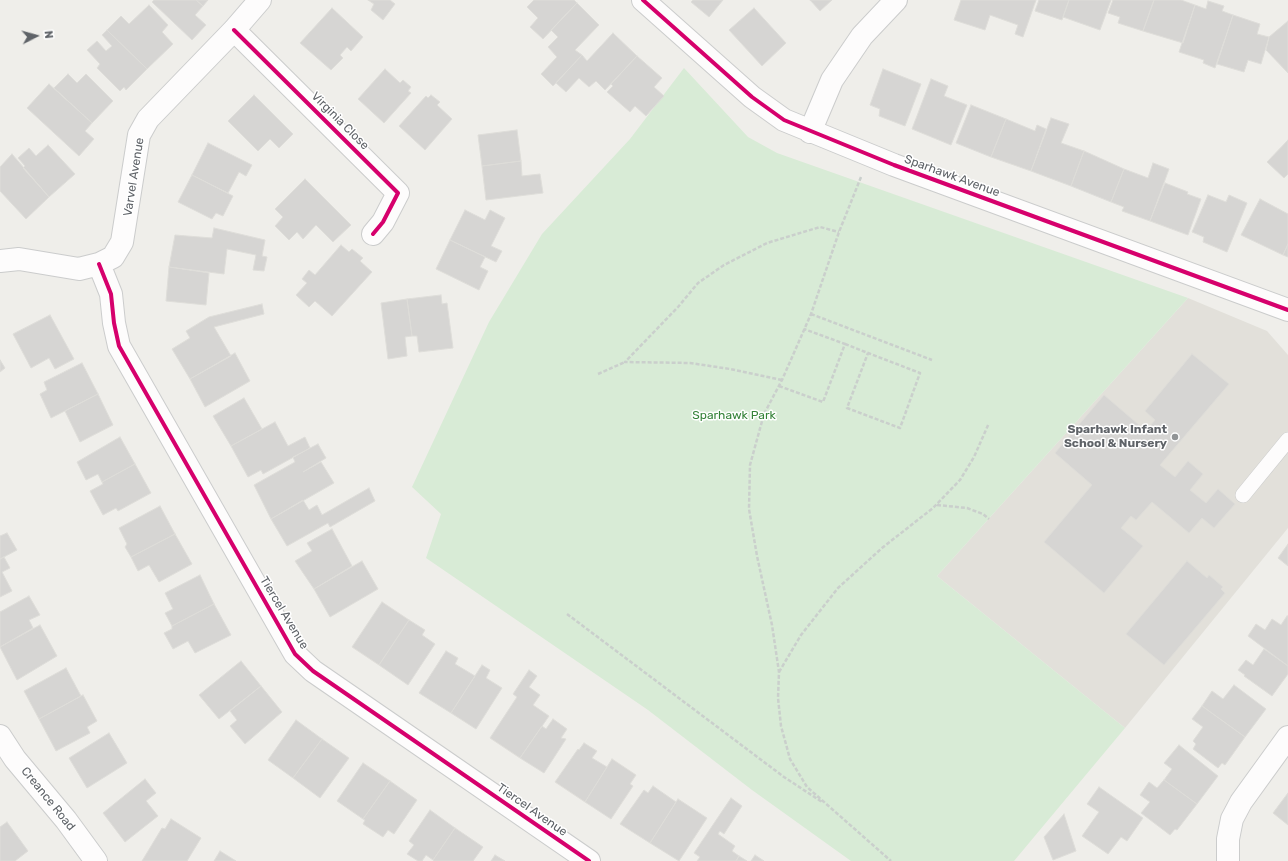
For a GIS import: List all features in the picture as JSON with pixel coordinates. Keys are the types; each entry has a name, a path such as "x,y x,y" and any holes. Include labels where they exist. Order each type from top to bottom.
{"street":[{"name":"Varvel Avenue","path":"0,262 19,259 79,269 99,264 113,257 122,242 139,135 148,119 234,30 260,0"},
{"name":"Sparhawk Avenue","path":"643,0 752,97 784,120 810,132 870,155 1288,310"},
{"path":"810,132 832,80 862,36 896,0"},
{"name":"Virginia Close","path":"234,30 403,187 383,222 373,234"},
{"name":"Tiercel Avenue","path":"99,264 111,294 114,323 119,346 295,654 320,676 589,861"},
{"name":"Creance Road","path":"0,736 15,759 66,820 92,860"},
{"path":"1228,861 1228,839 1232,819 1241,802 1288,737"}],"lane":[{"path":"1243,495 1288,440"}],"path":[{"path":"870,155 839,232 811,314 782,380 764,414 750,465 749,509 756,556 772,624 779,672 778,698 781,726 790,759 806,787 891,861"},
{"path":"598,374 625,362 678,307 698,283 724,265 767,243 820,227 839,232"},
{"path":"811,314 932,360"},
{"path":"804,329 845,344 920,373 900,428 847,408 868,353"},
{"path":"779,386 822,402 845,344"},
{"path":"625,362 690,363 730,369 782,380"},
{"path":"779,672 801,635 838,588 882,548 936,505 960,480 974,457 989,423"},
{"path":"936,505 967,508 983,514 988,519"},
{"path":"567,614 784,776 832,809"}],"shaded area":[{"name":"Sparhawk Infant School & Nursery","path":"1188,298 1267,331 1288,355 1288,528 1125,728 937,576"}],"green space":[{"name":"Sparhawk Park","path":"684,68 748,137 777,153 1188,298 937,576 1125,728 1014,861 851,861 752,790 648,710 426,558 441,514 412,487 489,322 542,234 630,139"}],"building":[{"path":"154,0 196,0 203,6 195,15 206,25 192,40 152,2"},
{"path":"196,0 208,0 203,6"},
{"path":"368,0 390,0 395,4 383,20 371,10 374,4"},
{"path":"534,0 574,0 577,3 543,39 530,27 538,18 527,7"},
{"path":"693,0 723,0 709,17 691,2"},
{"path":"810,0 832,0 820,11"},
{"path":"961,0 1036,0 1023,37 1015,34 1018,25 990,15 985,30 954,20"},
{"path":"1039,0 1069,0 1062,20 1035,11"},
{"path":"1069,0 1111,0 1100,30 1063,17"},
{"path":"1113,0 1154,0 1143,31 1118,23 1120,17 1108,13"},
{"path":"1154,0 1181,0 1195,5 1183,43 1143,31"},
{"path":"1208,1 1224,6 1222,11 1233,15 1215,68 1203,63 1204,60 1179,52 1195,5 1206,9"},
{"path":"577,3 599,25 575,50 582,55 553,86 541,74 557,57 548,47 558,37 551,30"},
{"path":"149,5 168,25 162,32 173,44 147,69 107,30 121,16 129,24"},
{"path":"332,8 363,37 351,51 347,47 340,55 343,58 331,70 300,43"},
{"path":"754,8 786,43 762,66 729,30"},
{"path":"1233,15 1260,24 1257,34 1269,37 1261,64 1248,60 1244,72 1217,64"},
{"path":"1288,21 1288,73 1266,50 1269,37"},
{"path":"107,30 147,69 126,90 124,87 120,91 97,68 100,64 87,50 97,41 106,51 112,46 102,35"},
{"path":"613,33 637,56 605,90 596,81 589,87 579,78 566,92 556,83 582,55 587,61"},
{"path":"637,56 662,78 654,87 664,96 646,116 635,106 630,112 607,92 613,86 611,84"},
{"path":"385,69 400,83 403,80 411,87 408,91 411,93 384,123 358,99"},
{"path":"883,69 921,84 905,126 879,116 880,109 870,105"},
{"path":"68,74 77,83 86,74 113,101 92,123 54,88"},
{"path":"931,79 948,86 944,96 967,105 951,145 912,129"},
{"path":"49,84 92,123 85,131 94,139 79,156 27,108"},
{"path":"254,95 293,134 279,148 270,139 258,151 228,121"},
{"path":"431,95 440,102 437,105 452,119 425,150 399,126 426,96 428,98"},
{"path":"971,105 1006,119 991,157 956,143"},
{"path":"1051,118 1069,124 1061,143 1084,151 1071,186 1031,171"},
{"path":"1006,119 1035,131 1037,125 1046,129 1031,171 991,157"},
{"path":"517,130 521,161 482,166 478,135"},
{"path":"1288,140 1288,174 1284,178 1267,162"},
{"path":"208,143 252,165 246,176 239,172 228,193 192,175"},
{"path":"48,145 75,174 49,197 23,168 25,166 18,158 29,148 36,156"},
{"path":"1084,151 1124,169 1111,202 1071,186"},
{"path":"12,154 49,197 26,219 0,191 0,167"},
{"path":"521,161 522,176 540,174 543,193 486,200 482,166"},
{"path":"1153,163 1169,169 1150,221 1122,211 1124,207 1111,202 1124,169 1148,178"},
{"path":"192,175 233,196 223,216 216,213 212,219 178,202"},
{"path":"305,179 351,225 333,242 316,225 303,239 297,232 289,240 275,226 283,217 275,209"},
{"path":"1165,183 1201,199 1188,235 1150,221"},
{"path":"1208,195 1226,202 1229,195 1247,203 1227,252 1203,242 1204,237 1192,232"},
{"path":"1260,199 1288,214 1288,244 1283,255 1241,235"},
{"path":"465,210 485,220 490,210 505,218 491,246 502,251 496,262 450,240"},
{"path":"214,228 265,240 262,256 267,257 264,271 253,270 256,255 227,249 224,274 169,267 175,235 212,238"},
{"path":"450,240 485,257 480,267 488,271 479,290 436,269"},
{"path":"1288,244 1288,257 1283,255"},
{"path":"341,245 349,252 352,249 363,258 360,261 372,272 332,316 315,301 309,307 296,295 307,283 302,279 309,270 315,275"},
{"path":"169,267 209,273 206,305 166,301"},
{"path":"441,295 442,304 447,303 453,348 419,352 417,336 412,336 407,299"},
{"path":"407,299 412,336 405,337 407,356 388,359 381,303"},
{"path":"262,304 264,314 214,327 231,356 190,379 172,349 190,338 186,331 209,317"},
{"path":"50,315 74,359 55,369 49,358 31,368 13,334"},
{"path":"235,353 250,381 205,407 190,379"},
{"path":"1192,354 1229,384 1160,465 1175,477 1188,461 1203,474 1190,490 1206,503 1218,489 1235,504 1214,528 1202,518 1189,533 1152,502 1136,520 1131,516 1121,528 1143,546 1104,593 1044,542 1092,485 1055,453 1104,395 1146,431 1155,420 1145,411"},
{"path":"0,360 5,368 0,372"},
{"path":"82,363 98,394 51,418 40,394 47,390 44,382"},
{"path":"98,394 113,425 80,442 65,411"},
{"path":"244,398 262,429 231,446 213,416"},
{"path":"275,422 288,446 305,437 310,448 263,474 261,470 248,477 231,446"},
{"path":"120,437 135,464 102,482 98,474 86,480 77,462"},
{"path":"318,444 326,458 303,472 321,462 334,483 271,519 254,485 295,462 293,457"},
{"path":"135,464 151,493 118,511 116,508 103,515 90,491 103,484 102,482"},
{"path":"369,488 375,501 330,527 328,523 287,546 271,519 303,500 309,510 317,505 322,515"},
{"path":"160,506 175,534 131,557 125,547 127,544 119,528"},
{"path":"332,529 352,566 314,589 295,561 312,551 307,543"},
{"path":"7,533 17,550 0,559 0,536"},
{"path":"175,534 192,564 159,582 149,565 138,571 131,557"},
{"path":"1288,544 1288,566 1278,558"},
{"path":"4,557 10,568 2,572 12,591 0,597 0,559"},
{"path":"362,561 378,589 330,617 314,589"},
{"path":"1187,561 1207,578 1209,575 1223,587 1221,589 1225,593 1164,665 1126,634"},
{"path":"200,575 214,604 172,626 165,613 173,609 165,593"},
{"path":"29,596 40,615 29,620 33,628 0,647 0,612"},
{"path":"382,602 409,620 379,665 352,647"},
{"path":"214,604 231,635 195,653 188,641 173,649 164,633 172,629 172,626"},
{"path":"1287,616 1288,666 1248,636 1256,624 1265,630 1272,619 1281,625"},
{"path":"409,620 425,630 422,635 435,644 408,685 379,665"},
{"path":"40,625 57,656 17,680 0,647"},
{"path":"1264,649 1288,666 1288,674 1272,696 1238,670 1246,660 1253,665"},
{"path":"446,651 458,658 455,664 475,676 451,713 419,693"},
{"path":"241,661 261,686 219,719 199,695"},
{"path":"482,665 490,670 486,678 502,688 476,729 451,713"},
{"path":"66,668 81,696 39,719 24,691"},
{"path":"529,670 537,676 529,687 540,695 533,705 549,716 520,758 490,738 517,697 513,694"},
{"path":"1234,685 1266,709 1245,737 1202,706 1212,691 1223,699"},
{"path":"261,686 282,712 245,744 230,726 237,720 230,711"},
{"path":"83,695 97,721 87,727 90,733 56,751 39,719"},
{"path":"1202,706 1245,737 1225,765 1222,763 1218,768 1193,749 1196,744 1193,741 1203,727 1192,719"},
{"path":"553,719 567,729 561,738 566,739 544,773 520,758 542,726 546,729"},
{"path":"296,720 322,739 293,778 268,760"},
{"path":"109,733 127,763 87,788 69,758"},
{"path":"322,739 349,758 320,798 293,778"},
{"path":"584,743 597,751 592,758 607,767 585,802 555,782 578,749 579,750"},
{"path":"1179,745 1218,776 1197,804 1164,780 1172,769 1164,763"},
{"path":"612,759 636,775 630,784 633,786 611,819 585,802"},
{"path":"363,763 390,781 363,819 337,801"},
{"path":"145,779 156,793 146,801 158,816 125,842 103,813"},
{"path":"1164,780 1197,804 1177,830 1175,829 1170,835 1141,813 1150,802 1140,795 1149,782 1157,788"},
{"path":"390,781 417,800 394,834 388,830 383,837 363,824 365,820 363,819"},
{"path":"653,786 676,802 650,843 620,824 644,790 648,793"},
{"path":"1099,787 1143,818 1127,841 1121,837 1108,854 1082,836 1099,812 1087,804"},
{"path":"1288,793 1288,825 1273,813"},
{"path":"731,798 742,806 724,834 720,831 718,834 735,846 732,851 739,856 736,861 697,861 700,857 694,853"},
{"path":"678,799 707,818 679,861 650,843"},
{"path":"430,810 455,828 433,860 426,855 422,861 418,861 407,854 414,845 409,841"},
{"path":"1064,814 1076,851 1053,860 1044,837"},
{"path":"171,819 201,838 187,861 142,861 162,828 165,829"},
{"path":"7,822 28,851 15,861 0,861 0,827"},
{"path":"455,828 483,847 473,861 434,861 433,860"},
{"path":"220,851 236,861 214,861"},
{"path":"495,855 505,861 491,861"},
{"path":"755,855 764,861 751,861"},
{"path":"739,856 747,861 736,861"}],"cycle path":[{"path":"643,0 752,97 784,120 894,165 1288,310"},
{"path":"234,30 398,193 383,222 373,234"},
{"path":"99,264 111,294 114,323 119,346 295,654 313,671 589,861"}],"place":[{"name":"Sparhawk Infant School & Nursery","path":"1175,437"}]}
